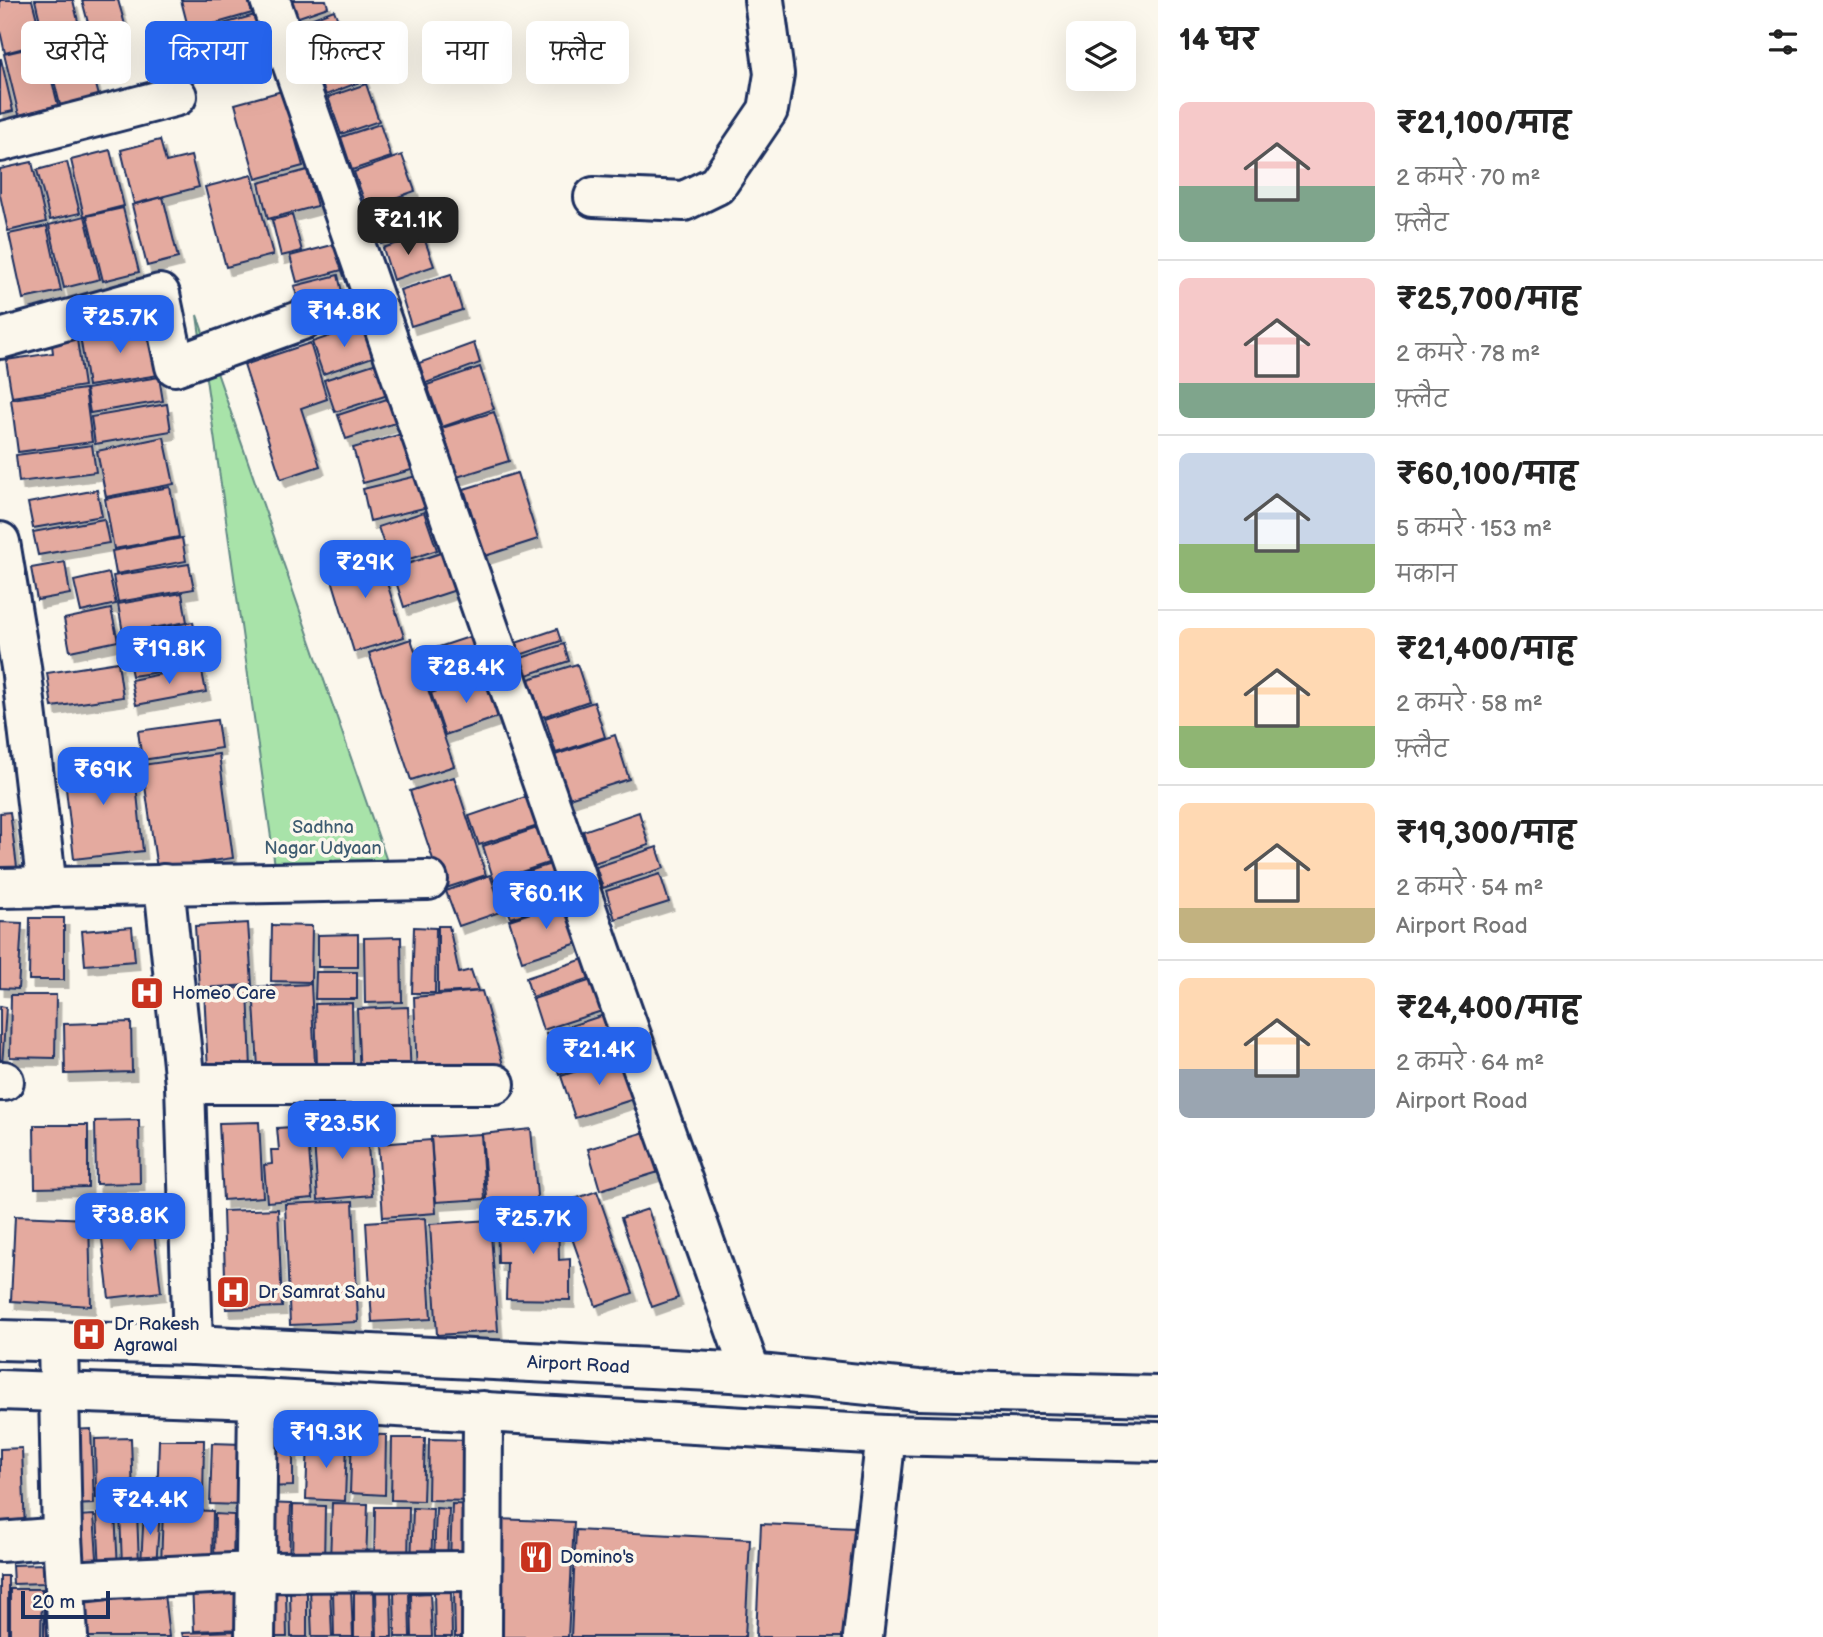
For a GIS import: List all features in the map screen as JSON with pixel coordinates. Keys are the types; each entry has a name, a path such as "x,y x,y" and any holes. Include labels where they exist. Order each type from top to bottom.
{"street":[{"path":"270,0 751,1373"},
{"path":"594,197 684,201 717,185 768,110 774,74 764,0"},
{"path":"0,142 177,96"},
{"path":"0,340 160,294 175,366 304,319"},
{"path":"0,542 21,667 47,888"},
{"path":"0,888 428,880"},
{"path":"164,884 185,1084 193,1345"},
{"path":"185,1084 495,1084"},
{"name":"Airport Road","path":"0,1340 193,1345 751,1373 918,1390 1158,1396"},
{"path":"58,1342 62,1537 68,1637"},
{"path":"0,1390 258,1399 886,1436 1158,1442"},
{"path":"254,1637 258,1399"},
{"path":"482,1637 483,1411"},
{"path":"863,1637 886,1436"},
{"path":"0,1542 62,1537"},
{"path":"65,1581 254,1572 481,1571"}],"green space":[{"name":"Sadhna Nagar Udyaan","path":"197,315 398,893 278,887"}],"building":[{"path":"0,0 32,0 37,21 21,21 21,49 5,53 0,31"},
{"path":"35,0 73,0 78,21 40,21"},
{"path":"82,0 118,0 124,21 88,21"},
{"path":"181,0 248,0 252,13 224,21 186,21"},
{"path":"287,0 326,0 328,7 293,19"},
{"path":"334,10 338,21 305,21"},
{"path":"255,15 257,21 234,21"},
{"path":"21,50 21,84 53,84 58,105 19,115 4,54"},
{"path":"0,59 13,111 0,114"},
{"path":"55,84 96,84 99,96 60,105"},
{"path":"322,84 355,84 326,95"},
{"path":"366,84 379,121 341,134 328,97"},
{"path":"282,91 303,166 256,179 235,104"},
{"path":"380,124 391,157 352,170 341,137"},
{"path":"160,140 166,162 191,156 199,187 134,204 121,150"},
{"path":"110,150 124,206 84,216 71,160"},
{"path":"402,155 415,191 367,208 354,172"},
{"path":"32,162 46,222 8,231 0,195 0,169"},
{"path":"67,162 80,213 50,220 37,170"},
{"path":"307,170 317,206 268,219 259,183"},
{"path":"252,175 273,255 226,267 205,187"},
{"path":"163,197 178,258 147,266 132,205"},
{"path":"406,199 417,232 381,244 370,211"},
{"path":"123,208 139,272 103,281 87,216"},
{"path":"292,215 302,251 281,256 272,220"},
{"path":"85,216 100,279 64,288 49,225"},
{"path":"47,226 61,291 23,299 9,234"},
{"path":"423,235 434,266 393,280 383,248"},
{"path":"336,244 342,270 297,282 290,256"},
{"path":"451,274 462,310 411,326 400,290"},
{"path":"338,275 343,296 300,307 294,286"},
{"path":"365,324 376,356 323,374 312,342"},
{"path":"152,325 159,375 88,386 80,336"},
{"path":"76,333 84,386 12,397 6,360 53,353 51,337"},
{"path":"310,343 327,399 301,408 320,466 281,479 244,365"},
{"path":"474,343 480,363 426,383 419,363"},
{"path":"380,362 391,394 335,412 324,380"},
{"path":"480,367 494,409 442,427 427,385"},
{"path":"159,377 163,401 90,413 86,389"},
{"path":"85,389 92,442 18,452 11,399"},
{"path":"390,398 398,422 346,439 338,415"},
{"path":"167,404 171,431 95,444 91,417"},
{"path":"494,412 509,461 457,477 442,428"},
{"path":"405,433 415,469 363,483 353,448"},
{"path":"164,437 174,484 106,497 97,451"},
{"path":"92,445 96,472 19,482 16,455"},
{"path":"517,473 538,539 485,556 464,489"},
{"path":"421,475 428,507 370,521 363,489"},
{"path":"170,487 179,537 114,549 105,499"},
{"path":"97,490 102,516 33,528 28,503"},
{"path":"424,512 437,550 391,565 378,527"},
{"path":"104,519 109,543 38,555 33,532"},
{"path":"182,538 186,561 116,574 112,551"},
{"path":"376,548 404,637 354,652 327,563"},
{"path":"450,550 462,588 404,607 392,569"},
{"path":"65,562 70,594 37,600 31,568"},
{"path":"189,564 194,589 118,602 113,576"},
{"path":"109,573 116,604 81,612 74,581"},
{"path":"182,593 187,622 123,633 118,604"},
{"path":"111,609 118,641 70,651 64,619"},
{"path":"193,622 197,643 122,656 118,635"},
{"path":"557,629 561,641 511,658 507,646"},
{"path":"472,636 485,673 429,690 418,654"},
{"path":"411,639 454,766 411,780 369,653"},
{"path":"564,644 569,661 515,679 509,662"},
{"path":"195,645 198,666 132,676 128,656"},
{"path":"118,662 123,697 52,707 47,673"},
{"path":"577,664 589,701 542,717 529,679"},
{"path":"201,666 206,692 136,705 131,680"},
{"path":"487,675 501,716 445,735 431,693"},
{"path":"594,702 605,737 556,753 545,718"},
{"path":"217,720 221,748 142,760 138,731"},
{"path":"615,735 629,779 569,798 555,755"},
{"path":"219,754 233,858 157,869 142,765"},
{"path":"133,755 143,851 74,859 63,762"},
{"path":"454,777 486,875 443,889 410,791"},
{"path":"531,795 541,825 479,845 469,816"},
{"path":"10,812 17,867 0,869 0,813"},
{"path":"639,812 649,845 594,863 583,831"},
{"path":"540,827 551,862 494,881 483,846"},
{"path":"657,847 664,868 603,888 596,867"},
{"path":"554,863 566,900 511,918 498,881"},
{"path":"660,874 669,902 615,919 606,891"},
{"path":"490,875 503,911 459,926 446,891"},
{"path":"570,900 584,941 522,961 509,920"},
{"path":"30,918 64,918 64,980 29,980"},
{"path":"0,922 22,923 18,989 0,988"},
{"path":"248,923 252,985 199,988 195,926"},
{"path":"272,925 312,926 311,982 271,981"},
{"path":"438,926 449,926 459,973 471,970 478,991 438,993"},
{"path":"132,927 135,961 85,965 82,931"},
{"path":"414,927 436,928 435,993 412,993"},
{"path":"358,934 358,967 318,967 318,935"},
{"path":"401,937 402,1002 365,1003 364,938"},
{"path":"590,957 597,976 532,997 526,978"},
{"path":"316,972 357,972 357,999 315,999"},
{"path":"595,979 605,1010 543,1030 533,999"},
{"path":"311,984 315,1064 258,1068 253,987"},
{"path":"248,988 251,1069 208,1072 204,989"},
{"path":"482,991 507,1079 417,1077 414,997"},
{"path":"11,995 56,995 55,1058 10,1057"},
{"path":"352,1003 353,1067 317,1067 315,1004"},
{"path":"0,1006 6,1007 2,1067 0,1066"},
{"path":"408,1007 411,1078 360,1080 357,1009"},
{"path":"607,1014 620,1054 559,1074 546,1034"},
{"path":"131,1022 132,1072 65,1074 64,1024"},
{"path":"623,1056 637,1098 575,1118 561,1076"},
{"path":"139,1120 140,1183 96,1184 95,1121"},
{"path":"259,1122 263,1197 223,1200 219,1123"},
{"path":"366,1122 372,1195 318,1200 313,1126"},
{"path":"34,1125 88,1125 88,1187 35,1188"},
{"path":"307,1126 313,1198 267,1202 264,1165 272,1164 271,1150 279,1150 277,1128"},
{"path":"531,1129 538,1206 488,1210 482,1134"},
{"path":"652,1130 665,1170 600,1190 588,1149"},
{"path":"481,1134 485,1199 436,1202 431,1137"},
{"path":"431,1140 436,1213 383,1217 378,1144"},
{"path":"597,1191 633,1293 596,1306 560,1204"},
{"path":"353,1201 358,1322 290,1325 285,1204"},
{"path":"151,1208 161,1292 109,1298 99,1214"},
{"path":"278,1209 282,1307 226,1309 223,1211"},
{"path":"648,1209 678,1298 652,1307 621,1218"},
{"path":"558,1212 559,1260 570,1259 570,1300 506,1299 507,1263 498,1263 497,1213"},
{"path":"15,1216 89,1219 91,1306 11,1301"},
{"path":"425,1218 431,1319 372,1322 366,1222"},
{"path":"490,1220 498,1331 437,1335 430,1224"},
{"path":"91,1429 94,1504 71,1505 68,1430"},
{"path":"266,1434 293,1434 293,1486 265,1487"},
{"path":"352,1434 386,1435 385,1495 350,1493"},
{"path":"131,1438 133,1497 96,1498 95,1439"},
{"path":"308,1438 347,1440 345,1501 306,1499"},
{"path":"392,1438 425,1438 423,1501 391,1500"},
{"path":"429,1439 473,1440 472,1501 428,1500"},
{"path":"159,1440 204,1440 203,1503 157,1502"},
{"path":"212,1443 242,1444 240,1505 210,1504"},
{"path":"22,1448 25,1532 0,1533 0,1449"},
{"path":"265,1503 291,1504 289,1563 263,1562"},
{"path":"332,1503 368,1504 366,1562 330,1561"},
{"path":"452,1504 477,1505 475,1562 450,1561"},
{"path":"293,1505 325,1506 324,1565 292,1564"},
{"path":"375,1507 409,1507 408,1565 374,1564"},
{"path":"413,1508 433,1509 431,1567 411,1566"},
{"path":"436,1508 449,1509 447,1565 434,1564"},
{"path":"144,1509 160,1510 156,1566 141,1565"},
{"path":"163,1509 213,1511 212,1567 161,1566"},
{"path":"137,1511 139,1565 122,1566 120,1512"},
{"path":"115,1513 118,1568 100,1569 97,1514"},
{"path":"215,1514 234,1515 233,1564 214,1563"},
{"path":"94,1515 98,1572 81,1573 76,1516"},
{"path":"496,1519 574,1522 568,1637 490,1637"},
{"path":"761,1524 856,1528 851,1637 756,1637"},
{"path":"576,1530 750,1539 745,1637 571,1637"},
{"path":"45,1564 45,1583 13,1584 12,1565"},
{"path":"0,1576 8,1576 8,1637 0,1637"},
{"path":"242,1582 244,1629 194,1631 192,1584"},
{"path":"44,1586 60,1586 60,1637 44,1637"},
{"path":"354,1587 374,1587 375,1637 354,1637"},
{"path":"330,1588 332,1637 312,1637 310,1589"},
{"path":"351,1588 353,1637 334,1637 333,1589"},
{"path":"10,1589 42,1589 41,1637 10,1637"},
{"path":"307,1589 307,1637 291,1637 290,1590"},
{"path":"376,1590 391,1590 392,1637 377,1637"},
{"path":"434,1590 451,1590 452,1637 435,1637"},
{"path":"454,1590 477,1590 478,1637 455,1637"},
{"path":"394,1591 409,1591 410,1637 395,1637"},
{"path":"286,1593 287,1637 263,1637 261,1594"},
{"path":"430,1593 432,1637 412,1637 411,1594"},
{"path":"164,1594 169,1637 85,1637 82,1603"},
{"path":"236,1631 236,1637 183,1637 182,1633"}],"place":[{"name":"Homeo Care","path":"147,993"},
{"name":"Dr Samrat Sahu","path":"233,1292"},
{"name":"Dr Rakesh Agrawal","path":"89,1334"},
{"name":"Domino's","path":"536,1557"}]}
